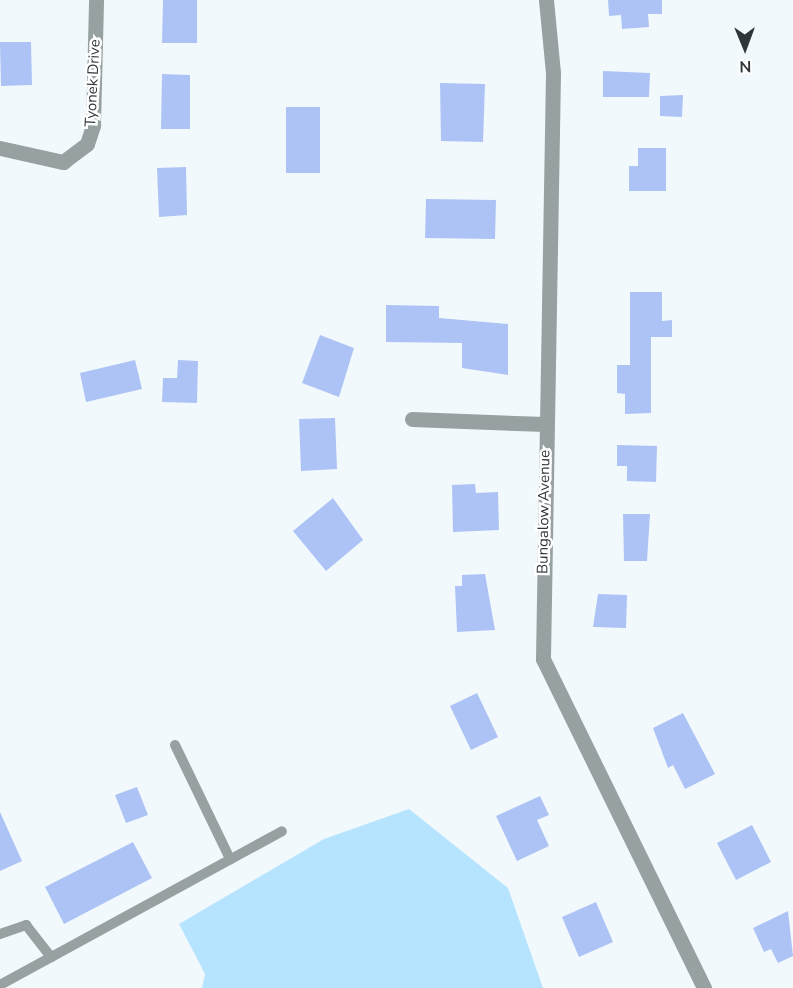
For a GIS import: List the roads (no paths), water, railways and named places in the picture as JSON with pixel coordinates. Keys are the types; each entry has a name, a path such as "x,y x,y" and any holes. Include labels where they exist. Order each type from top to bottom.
{"street":[{"name":"Tyonek Drive","path":"0,148 63,162 87,144 93,125 96,0"},
{"name":"Bungalow Avenue","path":"546,0 553,73 545,424 543,659 704,988"},
{"path":"412,419 545,424"}],"lane":[{"path":"175,745 230,859"},
{"path":"0,985 282,831"},
{"path":"0,934 26,925 51,957"}]}
